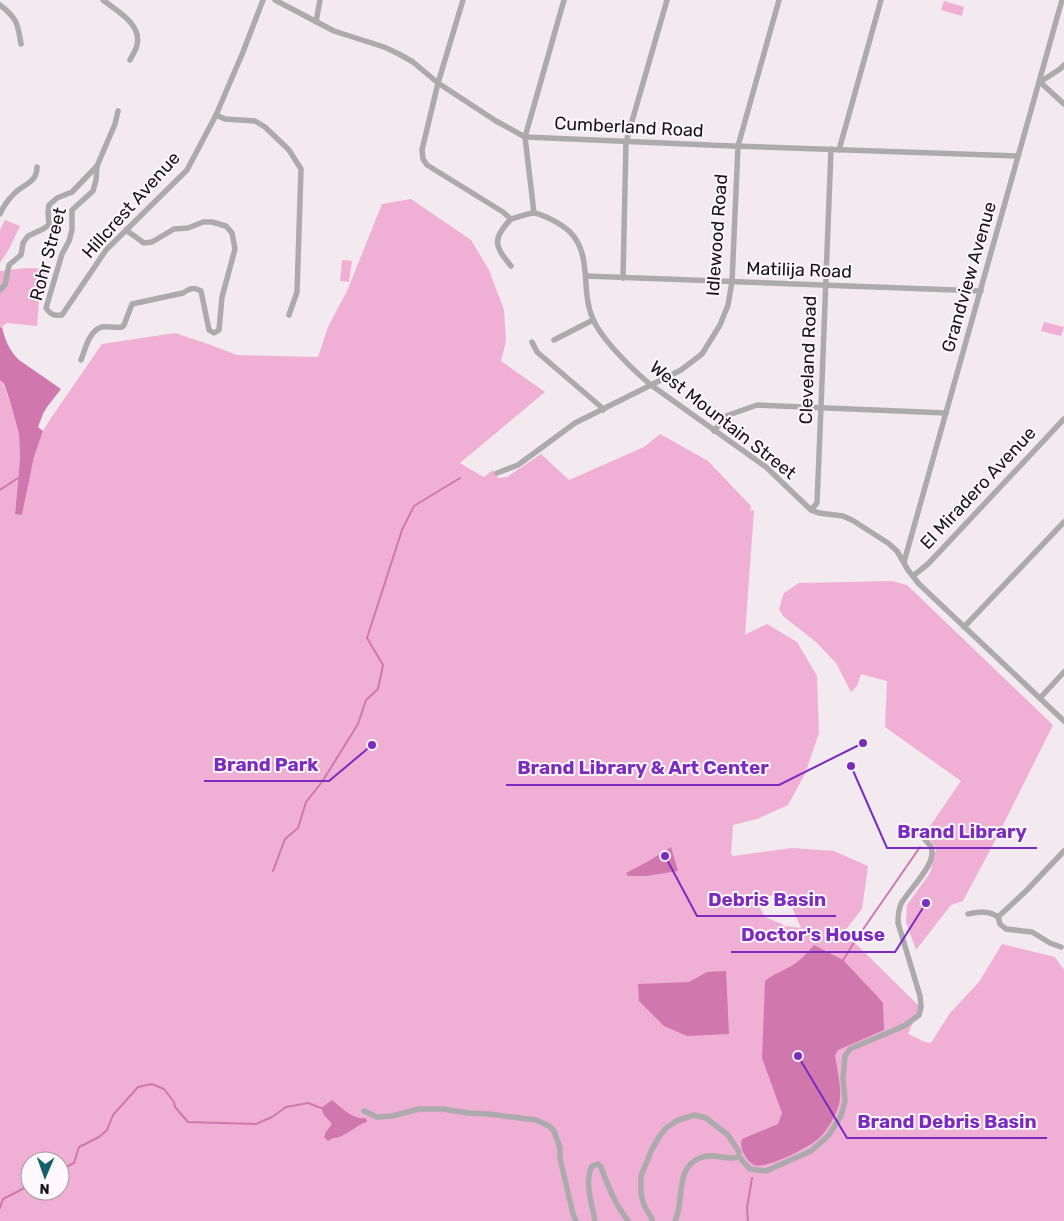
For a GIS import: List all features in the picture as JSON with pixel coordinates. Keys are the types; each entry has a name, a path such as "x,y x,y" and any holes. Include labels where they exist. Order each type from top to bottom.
{"street":[{"path":"103,0 133,23 137,35 137,46 130,60"},
{"name":"Hillcrest Avenue","path":"62,315 106,250 187,170 216,115 263,0"},
{"name":"Cumberland Road","path":"275,0 334,30 399,54 413,62 438,83 496,121 525,137 1018,156"},
{"path":"316,22 320,0"},
{"path":"463,0 438,83 422,150 423,159 427,165 503,212 511,219"},
{"path":"511,266 497,246 497,240 504,226 511,219 534,213 525,137 564,0"},
{"path":"622,278 626,142 667,0"},
{"name":"Idlewood Road","path":"497,473 518,465 575,423 681,370 702,354 720,325 728,305 732,282 738,146 779,0"},
{"path":"839,150 880,0"},
{"name":"Grandview Avenue","path":"904,562 1062,0"},
{"path":"0,5 12,14 19,30 21,44"},
{"path":"1064,65 1060,70 1040,82 1064,104"},
{"name":"Rohr Street","path":"62,315 54,316 46,308 62,254 72,230 72,210 93,191 97,166 115,124 118,111"},
{"path":"216,115 225,119 255,121 265,127 289,150 301,169 297,292 288,315"},
{"name":"Cleveland Road","path":"811,510 817,503 831,149"},
{"path":"0,290 4,285 9,265 21,255 23,243 28,236 49,225 49,205 57,198 72,192 97,166"},
{"path":"0,214 5,203 16,192 31,182 36,175 37,167"},
{"name":"West Mountain Street","path":"534,213 554,220 570,232 581,249 586,276 587,297 593,320 608,342 651,385 766,467 811,510"},
{"path":"81,360 89,339 96,329 122,327 132,304 183,293 189,289 195,288 201,291 209,330 214,333 219,330 222,297 235,249 232,233 226,226 204,222 188,228 174,229 152,242 144,243 126,230"},
{"name":"Matilija Road","path":"586,276 981,291"},
{"path":"554,340 593,320"},
{"path":"532,342 544,358 603,410"},
{"path":"714,430 726,416 757,405 946,413"},
{"name":"El Miradero Avenue","path":"913,576 928,564 1064,419"},
{"path":"811,510 843,516 888,543 897,551 918,584 1064,721"},
{"path":"964,627 1064,522"},
{"path":"1040,698 1064,672"},
{"path":"652,1221 641,1194 641,1176 652,1150 666,1128 678,1120 695,1115 706,1118 728,1135 739,1152 739,1157 750,1169 766,1170 811,1151 828,1136 841,1116 845,1101 843,1067 845,1056 850,1048 904,1026 919,1015 921,1007 920,996 898,923 898,913 901,904 928,867 932,855 931,847 918,832"},
{"path":"998,917 1026,891 1064,850"},
{"path":"968,914 985,912 994,914 998,917 1000,924 1006,929 1032,932 1050,943 1061,947"},
{"path":"364,1111 377,1117 392,1116 419,1109 443,1109 468,1114 489,1114 536,1120 549,1126 557,1137 560,1158 576,1221"},
{"path":"675,1221 678,1215 682,1181 690,1164 700,1158 714,1155 739,1157"},
{"path":"595,1221 588,1183 589,1172 592,1166 598,1164 601,1167 610,1192 628,1221"}],"shaded area":[{"path":"944,1 964,7 962,16 941,10"},
{"path":"411,199 471,240 489,270 504,310 506,341 501,361 545,392 460,463 484,477 493,470 498,478 507,477 541,454 569,480 644,447 660,434 708,461 751,506 750,511 754,510 745,635 767,624 797,642 817,676 819,733 805,774 788,805 757,819 733,825 731,854 733,856 792,848 834,851 868,866 862,909 843,933 920,1007 908,1034 921,1041 931,1043 950,1013 979,982 1002,944 1055,957 1064,970 1064,1221 0,1221 0,380 10,401 19,434 20,458 15,513 22,515 34,457 43,431 102,344 175,333 237,355 318,357 328,327 347,291 382,204","holes":["774,894 790,903 801,928 784,926 765,917 758,903"]},
{"path":"5,220 20,226 0,263 0,230"},
{"path":"342,260 352,261 349,282 340,281"},
{"path":"26,268 49,269 39,301 37,326 7,323 0,328 0,271"},
{"path":"1044,322 1064,327 1061,336 1041,331"},
{"path":"2,327 8,345 19,360 61,389 47,407 38,427 43,431 34,457 22,515 15,514 20,458 19,434 10,401 4,384 0,380 0,328"},
{"path":"892,581 907,585 1053,725 963,901 951,905 916,950 906,922 907,905 930,873 936,849 926,832 961,781 885,727 887,681 861,674 857,686 851,692 836,663 816,642 783,616 779,609 784,593 799,583"},
{"path":"671,847 678,871 646,876 628,876 626,873 647,862"},
{"path":"814,945 843,960 883,1003 884,1030 838,1050 835,1055 840,1097 838,1108 825,1132 812,1144 796,1153 767,1164 754,1165 743,1153 742,1139 778,1124 782,1113 762,1058 765,981 796,963"},
{"path":"726,971 729,1034 687,1036 664,1026 639,1001 638,984 689,982 707,972"},
{"path":"332,1100 352,1115 366,1118 367,1122 342,1136 328,1141 324,1137 332,1124 321,1108"}],"waterway":[{"path":"0,490 18,478"},
{"path":"273,871 285,839 298,828 306,802 322,782 358,724 366,700 378,689 383,665 367,638 402,530 414,506 460,478"},
{"path":"842,962 920,847"},
{"path":"70,1165 74,1163 79,1147 99,1137 107,1130 113,1115 138,1087 152,1084 164,1089 174,1102 175,1107 188,1122 256,1124 272,1117 286,1107 308,1103 321,1108"},
{"path":"748,1221 747,1208 752,1178"},
{"path":"0,1208 3,1199 20,1190"}],"place":[{"name":"Brand Library & Art Center","path":"863,743"},
{"name":"Brand Park","path":"372,745"},
{"name":"Brand Library","path":"851,766"},
{"name":"Debris Basin","path":"665,856"},
{"name":"Doctor's House","path":"926,903"},
{"name":"Brand Debris Basin","path":"798,1056"}]}
